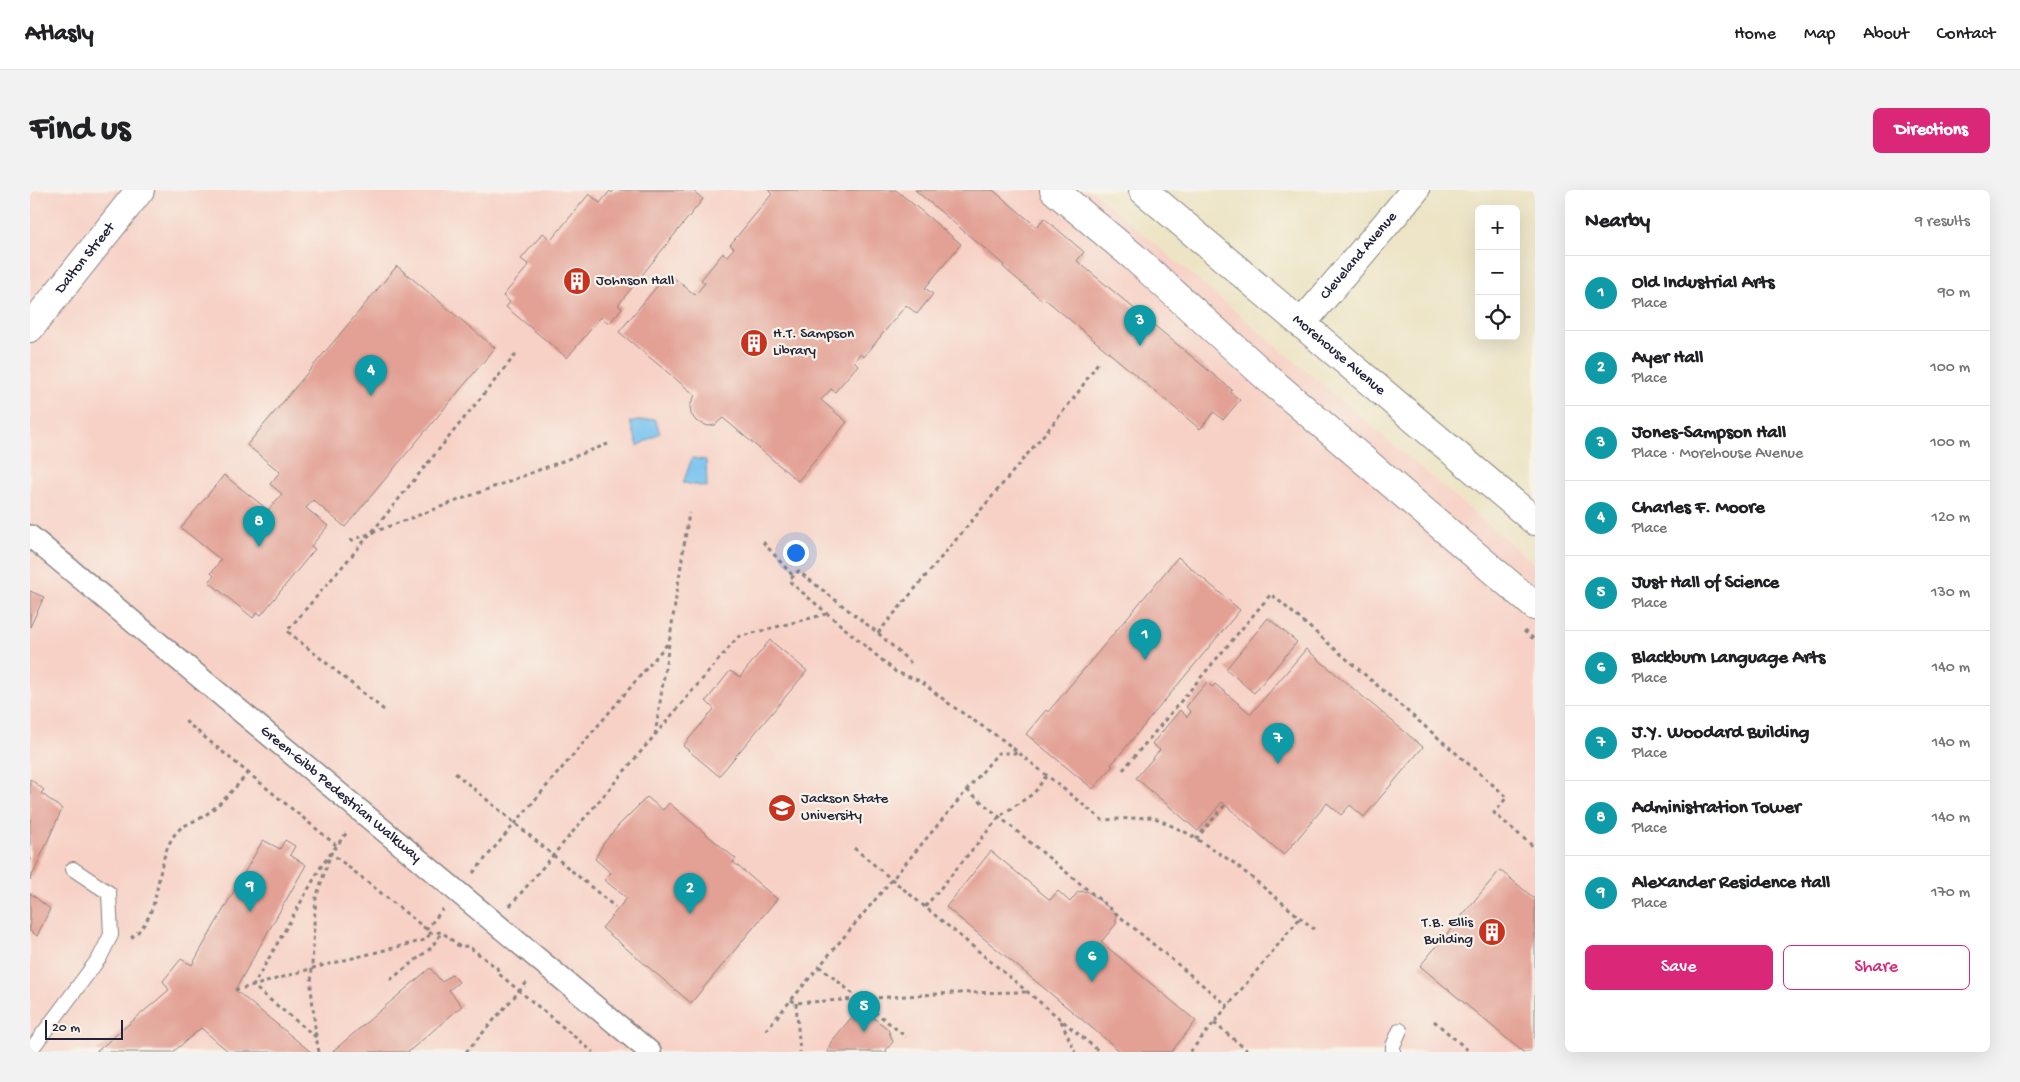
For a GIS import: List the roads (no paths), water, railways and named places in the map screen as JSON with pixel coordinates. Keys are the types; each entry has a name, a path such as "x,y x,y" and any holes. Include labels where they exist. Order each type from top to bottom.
{"street":[{"name":"Dalton Street","path":"30,328 140,190"},
{"path":"1054,190 1134,257 1270,380 1535,606"},
{"name":"Morehouse Avenue","path":"1143,190 1535,521"},
{"name":"Cleveland Avenue","path":"1302,323 1415,190"},
{"name":"Green-Gibb Pedestrian Walkway","path":"30,536 650,1052"}],"lane":[{"path":"30,1051 100,956 111,935 109,893 73,869"},
{"path":"1394,1052 1393,1046 1400,1030"}],"water":[{"path":"655,419 660,433 638,446 630,422"},
{"path":"692,458 706,460 707,487 683,483"}],"place":[{"name":"Johnson Hall","path":"577,281"},
{"name":"H.T. Sampson Library","path":"754,343"},
{"name":"Jones-Sampson Hall","path":"1140,346"},
{"name":"Charles F. Moore","path":"371,396"},
{"name":"Administration Tower","path":"259,547"},
{"name":"Old Industrial Arts","path":"1145,660"},
{"name":"J.Y. Woodard Building","path":"1278,764"},
{"name":"Jackson State University","path":"782,808"},
{"name":"Alexander Residence Hall","path":"250,912"},
{"name":"Ayer Hall","path":"690,914"},
{"name":"T.B. Ellis Building","path":"1492,932"},
{"name":"Blackburn Language Arts","path":"1092,982"},
{"name":"Just Hall of Science","path":"864,1032"}]}
